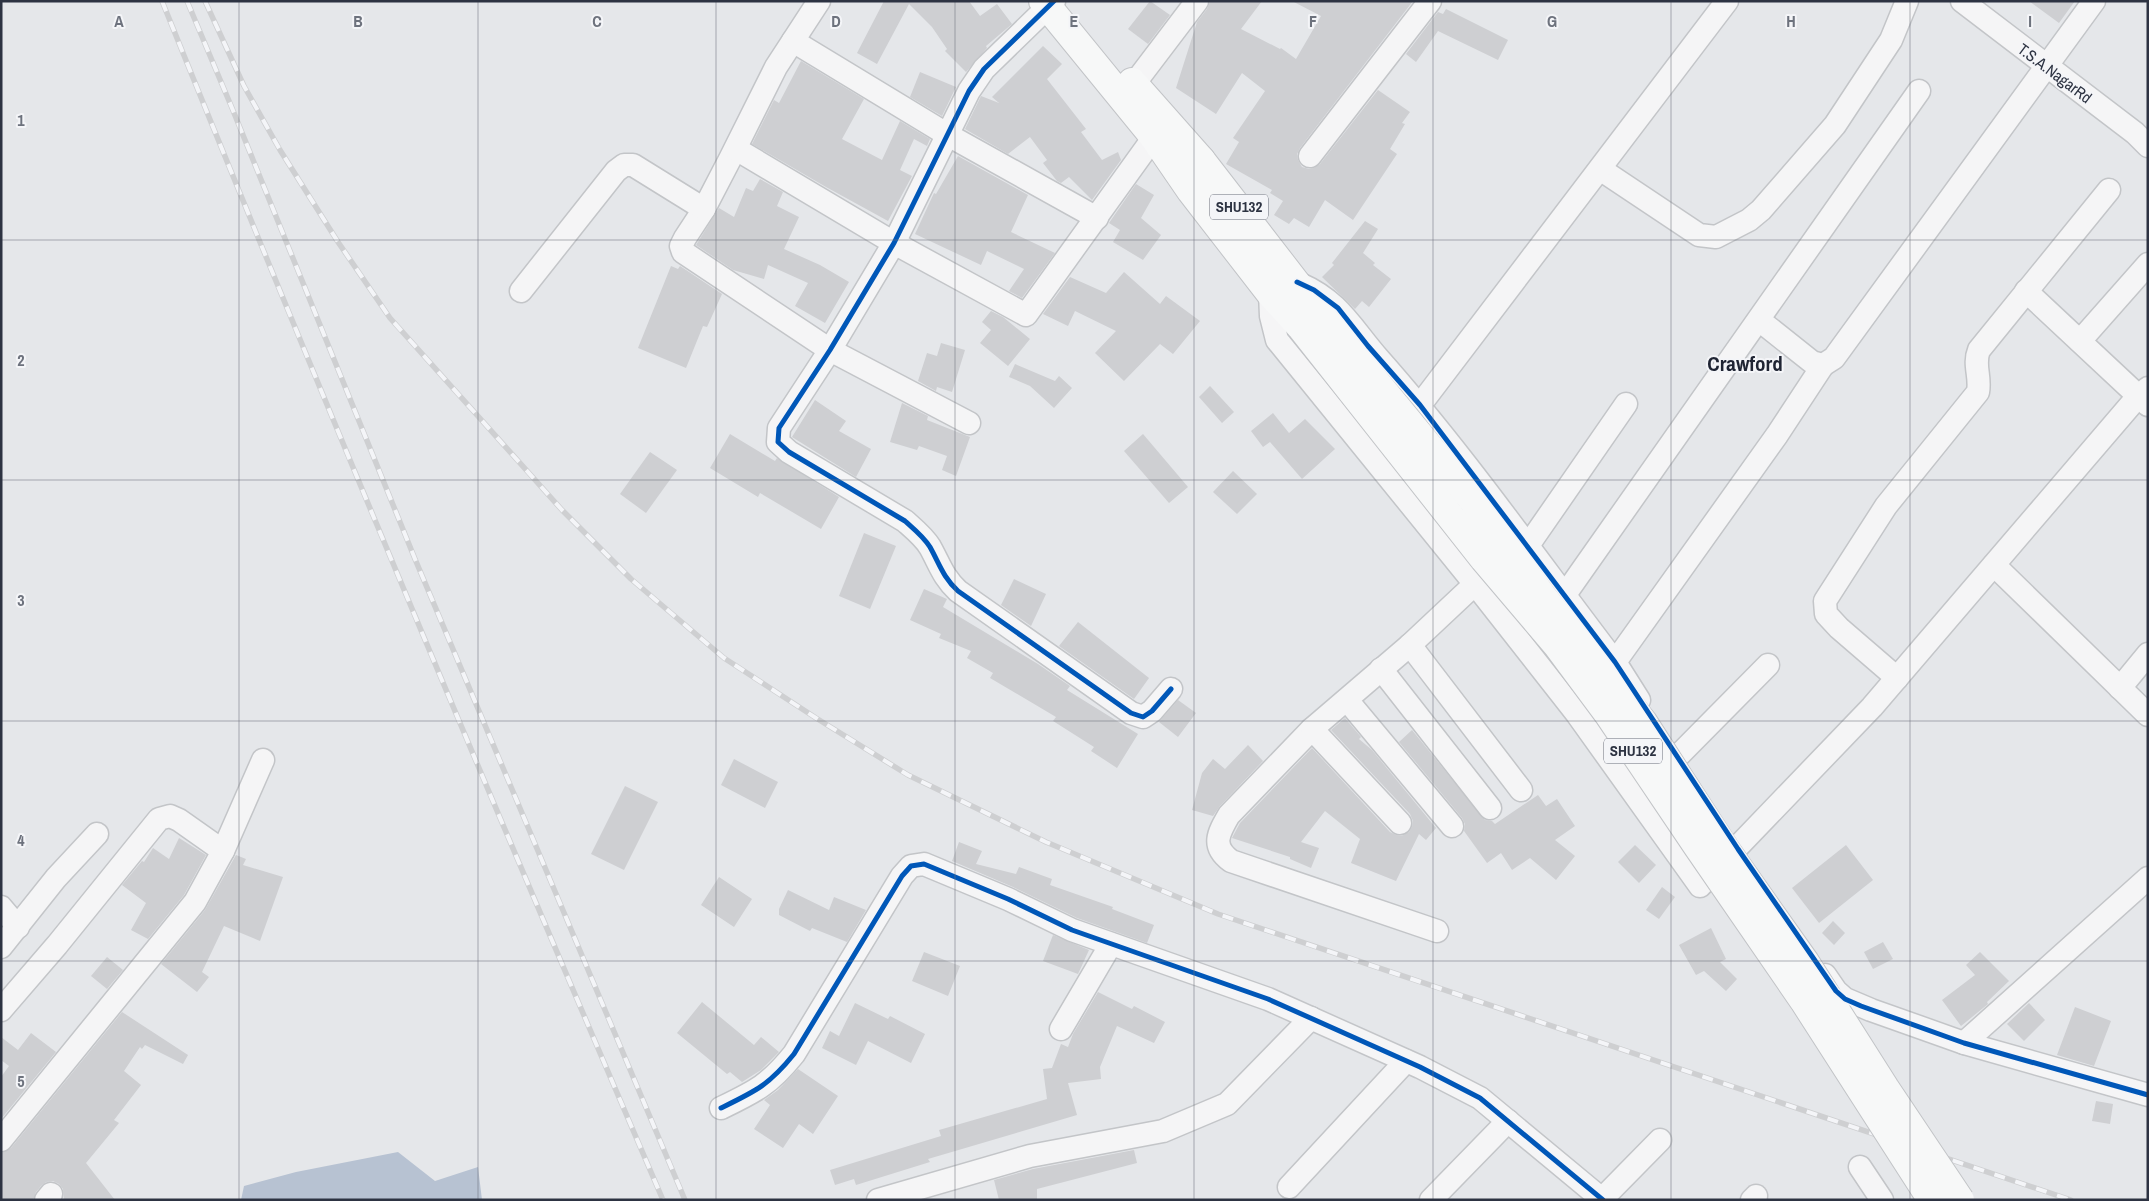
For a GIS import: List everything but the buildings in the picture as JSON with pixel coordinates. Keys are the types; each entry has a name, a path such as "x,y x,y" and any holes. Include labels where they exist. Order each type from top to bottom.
{"main road":[{"path":"1051,3 1134,84 1189,165"},
{"name":"SHU132","path":"1051,3 1154,137 1189,165 1297,282 1311,320 1484,559 1557,645 1609,715 1804,1001 1932,1200"},
{"name":"SHU132","path":"1189,165 1191,191 1270,293 1311,320 1471,498 1544,597 1643,722 1725,849 1805,962 1885,1088 1960,1200"}],"street":[{"path":"820,1 776,67 736,149 704,209 685,238 681,246 683,252 830,350 969,423"},
{"path":"1134,84 1197,1"},
{"path":"1310,156 1430,1"},
{"path":"1420,405 1727,1"},
{"path":"1600,169 1699,235 1716,237 1750,220 1836,126 1891,40 1907,1"},
{"name":"T.S.A.NagarRd","path":"1962,1 2135,133 2148,146"},
{"path":"1615,662 1777,434 1823,365 1834,358 2094,1"},
{"path":"1051,3 984,69 969,90 894,243 830,350 779,428 778,442 789,452 905,521 918,532 930,547 947,581 958,591 1131,713 1143,717 1152,711 1171,689"},
{"path":"793,41 948,135 1097,218"},
{"path":"1564,596 1919,91"},
{"path":"736,149 894,243 1026,315 1154,137"},
{"path":"521,290 616,171 624,165 633,165 704,209"},
{"path":"1897,678 1838,628 1826,614 1824,602 1886,506 1975,397 1980,382 1975,361 1979,350 2109,190"},
{"path":"2080,341 2148,264"},
{"path":"1297,282 1314,290 1338,308 1368,346 1420,405 1615,662 1738,849 1836,991 1845,999 1964,1043 2148,1095"},
{"path":"1270,293 1270,316 1277,340 1577,714 1700,886 1738,849 1872,707 1994,565 2145,396 2080,341 2026,291"},
{"path":"1759,320 1812,362 1823,365"},
{"path":"1527,547 1626,404"},
{"path":"1994,565 2148,714"},
{"path":"1437,931 1231,861 1221,853 1217,842 1223,825 1230,815 1312,729 1410,645 1474,584"},
{"path":"1410,645 1521,790"},
{"path":"2120,688 2148,654"},
{"path":"1677,757 1768,665"},
{"path":"1381,669 1490,808"},
{"path":"1348,700 1452,826"},
{"path":"1312,729 1400,823"},
{"path":"1,1140 195,902 223,851 263,760"},
{"path":"1,1010 57,946 159,819 170,816 179,820 223,851"},
{"path":"1,947 56,878 97,834"},
{"path":"721,1108 760,1089 778,1074 794,1054 902,876 911,866 924,864 1008,899 1072,930 1268,999 1406,1061 1480,1098 1602,1199 1660,1140"},
{"path":"1964,1043 2148,878"},
{"path":"1,907 18,927"},
{"path":"1061,1029 1111,944"},
{"path":"878,1200 1030,1156 1163,1131 1226,1104 1311,1018"},
{"path":"1289,1186 1406,1061"},
{"path":"1430,1200 1508,1121"},
{"path":"1860,1167 1882,1200"}],"water":[{"path":"398,1152 435,1181 478,1167 482,1200 241,1200 244,1186 296,1172"}],"railway":[{"path":"162,1 409,602 663,1200"},
{"path":"187,1 415,559 685,1200"},
{"path":"205,1 244,86 280,150 338,242 390,318 562,510 631,579 724,658 816,718 908,775 1046,842 1218,914 2071,1200"}],"cycle path":[{"path":"1054,1 984,69 969,91 894,243 830,350 779,428 778,442 789,452 905,521 928,543 945,576 958,591 1131,713 1143,717 1152,711 1171,689"},
{"path":"1297,282 1314,290 1338,308 1368,346 1420,405 1615,662 1738,849 1836,991 1845,999 1861,1006 1964,1043 2148,1095"},
{"path":"721,1108 761,1086 777,1073 794,1054 902,876 911,866 924,864 1008,899 1072,930 1268,999 1420,1067 1480,1098 1603,1200"}],"district":[{"name":"Crawford","path":"1745,364"}]}
